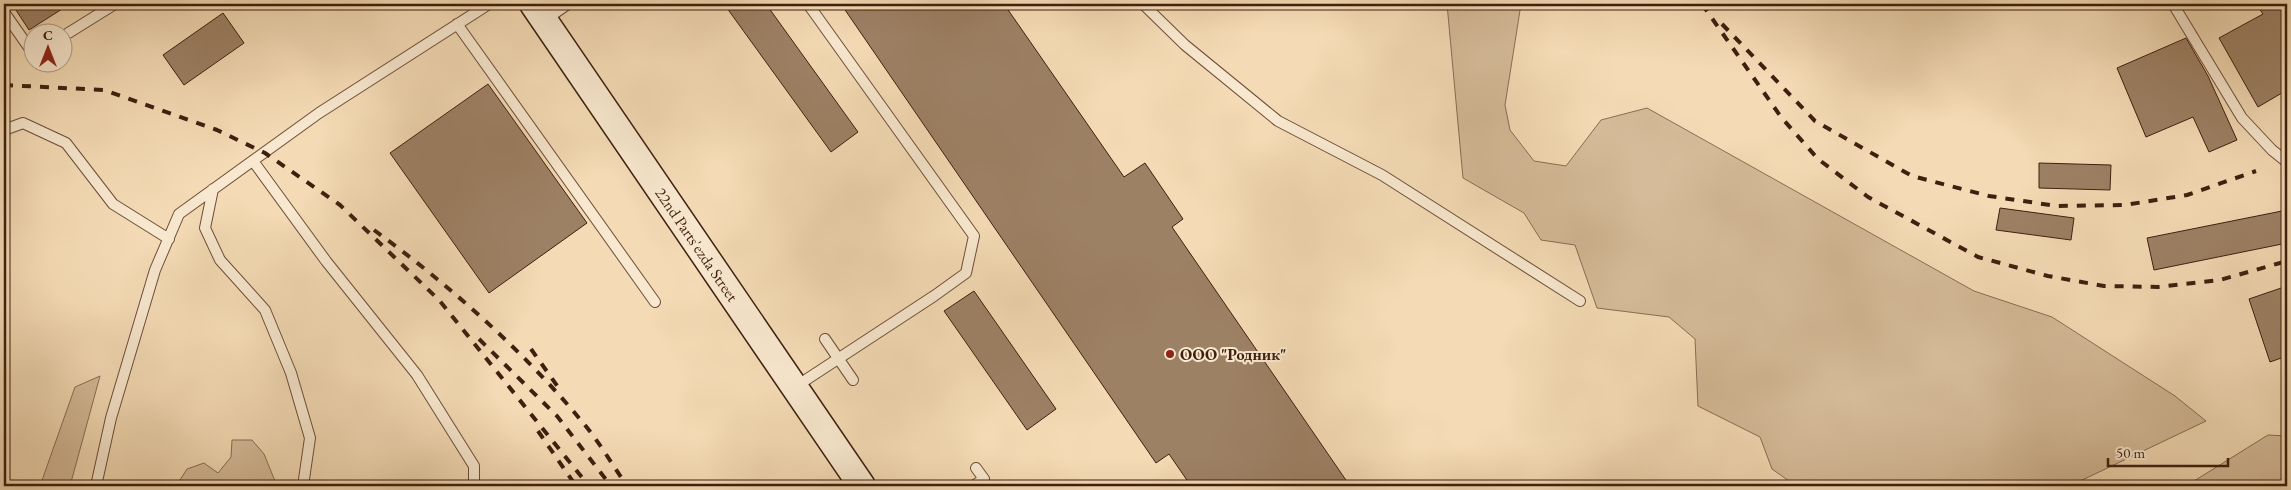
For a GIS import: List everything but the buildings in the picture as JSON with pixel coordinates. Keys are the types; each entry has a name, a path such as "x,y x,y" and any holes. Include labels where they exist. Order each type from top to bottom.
{"street":[{"name":"22nd Parts'ezda Street","path":"538,12 862,486"}],"lane":[{"path":"72,31 115,4"},
{"path":"96,486 111,418 155,270 179,214 319,113 489,4"},
{"path":"538,12 568,4"},
{"path":"794,387 966,273 974,236 808,4"},
{"path":"1143,4 1185,46 1278,121 1382,174 1580,301"},
{"path":"2173,4 2242,118 2272,150 2287,162"},
{"path":"4,12 22,38"},
{"path":"457,24 655,302"},
{"path":"4,130 23,123 66,143 113,204 168,239"},
{"path":"253,161 326,261 417,375 474,466 474,486"},
{"path":"213,189 205,228 220,260 265,310 291,373 310,438 303,486"},
{"path":"825,339 853,380"},
{"path":"974,486 984,479 976,468"}],"shaded area":[{"path":"1447,4 1521,4 1505,105 1510,130 1534,161 1566,166 1601,120 1647,108 1974,291 2052,317 2175,396 2206,421 2076,483 2074,486 1796,486 1772,469 1760,437 1698,406 1695,339 1669,317 1597,308 1575,245 1541,240 1524,213 1463,178"},
{"path":"100,376 70,486 40,486 75,387"},
{"path":"2268,435 2287,436 2287,483 2280,486 2186,486"},
{"path":"232,440 252,440 264,454 277,486 176,486 187,469 204,463 218,473 231,457"}],"railway":[{"path":"1702,4 1781,117 1818,159 1868,197 1978,257 2048,276 2104,286 2158,287 2220,280 2287,261"},
{"path":"1722,24 1815,121 1912,176 1989,196 2057,206 2125,205 2187,195 2256,171"},
{"path":"4,85 104,90 217,130 265,153 340,205 439,300 589,486"},
{"path":"374,230 430,273 485,320 537,371 590,431 627,486"},
{"path":"479,339 557,416 611,486"},
{"path":"531,349 558,387"},
{"path":"538,431 576,486"}],"place":[{"name":"ООО \"Родник\"","path":"1170,354"}]}
